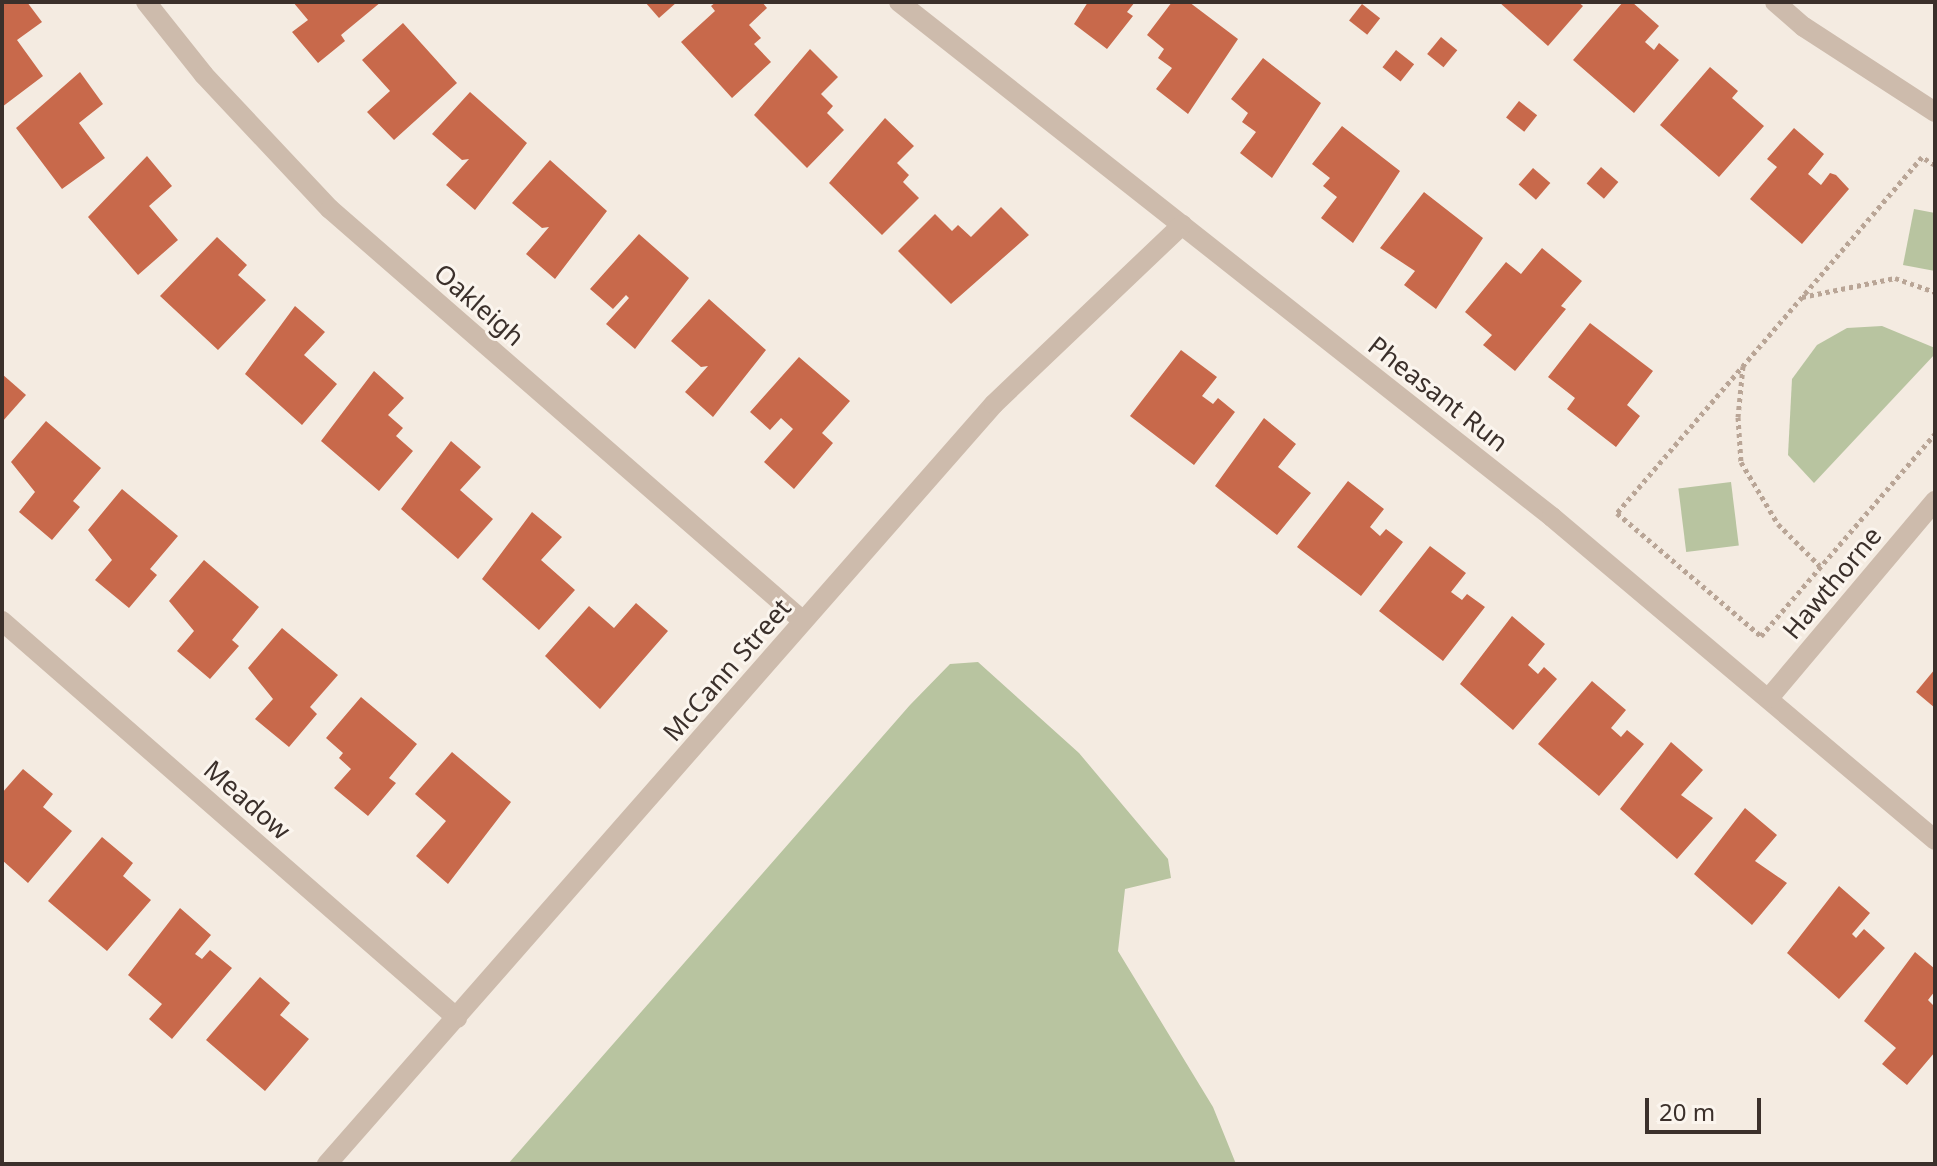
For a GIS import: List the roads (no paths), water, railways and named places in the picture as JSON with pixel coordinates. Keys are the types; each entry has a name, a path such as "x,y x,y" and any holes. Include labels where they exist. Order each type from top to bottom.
{"street":[{"name":"Oakleigh","path":"146,2 213,86 330,209 803,621"},
{"name":"Pheasant Run","path":"899,2 1552,517 1935,840"},
{"path":"1775,2 1804,27 1935,112"},
{"name":"McCann Street","path":"327,1164 994,404 1182,225"},
{"name":"Hawthorne","path":"1769,698 1935,501"},
{"name":"Meadow","path":"2,621 457,1018"}]}
